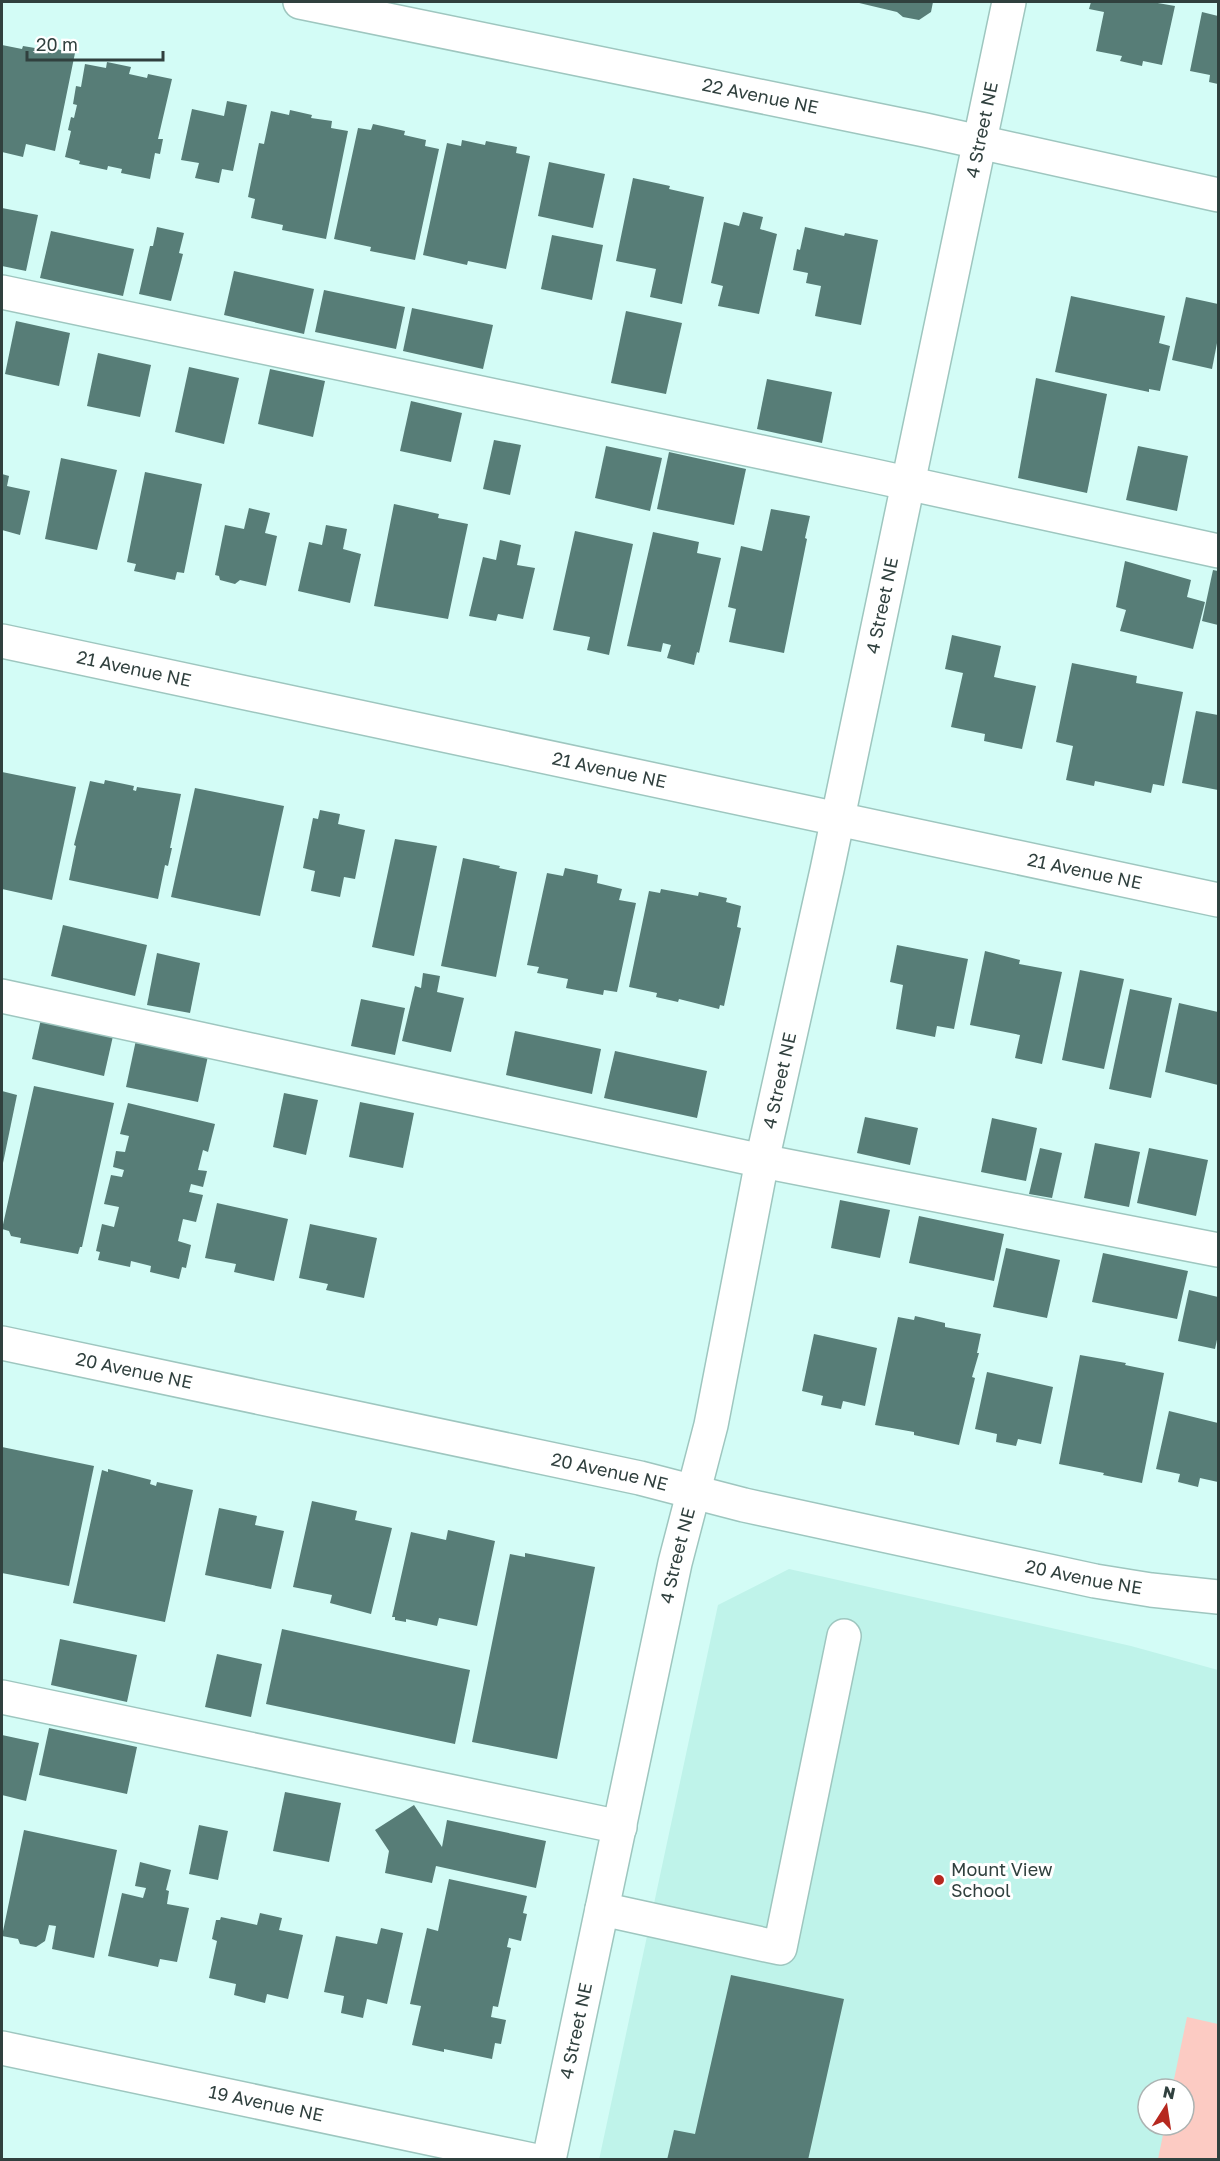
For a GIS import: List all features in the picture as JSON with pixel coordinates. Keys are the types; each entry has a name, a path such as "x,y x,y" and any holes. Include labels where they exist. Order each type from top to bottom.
{"street":[{"name":"22 Avenue NE","path":"300,2 980,141 1032,155 1218,195"},
{"name":"4 Street NE","path":"549,2160 675,1563 711,1425 762,1161 837,818 1009,2"},
{"path":"2,292 858,472 1218,551"},
{"name":"21 Avenue NE","path":"2,641 1218,900"},
{"path":"2,996 762,1161 1218,1250"},
{"name":"20 Avenue NE","path":"2,1343 640,1478 744,1505 1095,1581 1218,1597"},
{"path":"602,1909 780,1948 844,1636"},
{"path":"2,1697 620,1827"},
{"name":"19 Avenue NE","path":"2,2048 532,2160"}],"shaded area":[{"name":"Mount View School","path":"789,1569 1131,1646 1218,1670 1218,2159 599,2160 718,1605"},
{"path":"1187,2017 1218,2024 1218,2159 1158,2159 1163,2137 1196,2137 1196,2077 1174,2077"}],"building":[{"path":"855,2 933,2 931,12 919,20"},
{"path":"1091,2 1152,2 1175,6 1162,65 1143,61 1142,66 1120,61 1122,56 1096,51 1104,12 1089,9"},
{"path":"1202,12 1218,16 1218,84 1209,82 1210,75 1190,71"},
{"path":"2,45 22,49 23,46 41,49 42,46 75,53 55,151 26,144 23,157 2,152"},
{"path":"107,62 131,67 129,74 147,78 148,74 172,79 158,139 163,139 160,154 155,153 150,179 121,173 122,169 108,166 107,170 79,164 80,161 65,157 71,131 68,130 71,117 74,118 77,105 73,104 76,86 81,87 85,64 106,68"},
{"path":"227,101 247,105 233,171 222,169 219,183 195,178 199,163 181,160 192,109 224,116"},
{"path":"290,110 312,115 311,118 332,121 331,128 348,131 326,239 282,230 283,225 251,218 255,199 248,197 259,143 264,144 271,111 289,115"},
{"path":"373,124 405,131 404,135 426,140 425,146 439,149 415,260 370,251 371,247 334,239 358,128 371,130"},
{"path":"462,140 485,145 486,141 517,147 516,153 530,156 506,269 468,261 467,265 423,255 447,143 461,146"},
{"path":"549,162 605,174 593,228 538,216"},
{"path":"633,178 670,186 669,189 704,197 682,304 650,297 656,269 616,261"},
{"path":"2,208 38,215 26,271 2,266"},
{"path":"743,212 763,217 760,229 777,234 759,314 718,306 723,286 711,283 724,222 739,226"},
{"path":"157,227 184,233 179,253 183,254 171,301 139,294 150,246 153,246"},
{"path":"805,227 844,236 845,233 878,240 861,325 815,316 821,286 806,283 808,273 793,270"},
{"path":"51,231 134,249 123,296 40,278"},
{"path":"552,235 603,245 592,300 541,289"},
{"path":"234,271 314,289 304,334 224,315"},
{"path":"324,290 405,307 396,349 315,332"},
{"path":"1071,296 1165,316 1159,343 1170,346 1160,391 1149,389 1149,392 1055,372"},
{"path":"1186,297 1218,304 1218,338 1212,369 1172,360"},
{"path":"412,308 493,325 483,369 403,351"},
{"path":"626,311 682,323 666,394 611,383"},
{"path":"16,321 70,333 59,386 5,374"},
{"path":"98,353 151,365 140,417 87,406"},
{"path":"189,367 239,378 224,444 175,432"},
{"path":"270,369 325,381 313,437 258,424"},
{"path":"1036,378 1107,394 1087,493 1018,478"},
{"path":"767,379 832,392 822,443 757,429"},
{"path":"411,401 462,413 451,462 400,451"},
{"path":"494,440 521,445 510,495 483,489"},
{"path":"606,446 662,458 650,511 595,498"},
{"path":"1138,446 1188,456 1177,511 1126,500"},
{"path":"669,452 746,469 734,525 657,509"},
{"path":"61,458 117,470 97,550 45,539"},
{"path":"145,472 202,484 184,573 177,572 175,580 134,571 136,564 127,562"},
{"path":"2,474 9,476 7,486 30,491 20,535 2,530"},
{"path":"394,504 439,514 438,518 468,524 448,619 374,606"},
{"path":"249,508 270,513 265,533 277,536 266,586 240,580 235,584 220,580 219,576 215,575 225,525 244,529"},
{"path":"771,509 810,516 784,653 729,642 736,609 728,607 741,546 762,551"},
{"path":"326,525 347,529 343,549 361,554 350,603 298,591 309,542 322,545"},
{"path":"575,531 633,544 609,655 587,650 590,637 553,630"},
{"path":"653,532 699,542 697,553 721,558 699,653 697,652 694,665 667,658 671,645 663,643 661,652 627,646"},
{"path":"500,540 521,545 517,565 535,568 523,619 498,614 496,621 469,616 483,557 496,560"},
{"path":"1125,561 1191,580 1187,597 1205,602 1193,649 1120,631 1126,610 1116,607"},
{"path":"1213,570 1218,571 1218,625 1202,621"},
{"path":"952,635 1001,646 994,677 1036,686 1022,749 984,741 985,734 951,727 963,673 945,669"},
{"path":"1072,663 1137,676 1136,683 1183,692 1164,786 1153,784 1151,793 1095,781 1094,786 1066,780 1073,746 1056,742"},
{"path":"1196,711 1218,715 1218,790 1182,783"},
{"path":"2,772 76,787 52,900 2,889"},
{"path":"105,780 134,786 133,790 136,791 137,787 181,794 170,848 172,848 168,866 165,865 158,899 69,880 76,846 74,845 90,781 104,784"},
{"path":"195,788 284,806 260,916 171,897"},
{"path":"320,810 340,814 338,824 365,830 355,879 344,877 340,897 311,891 315,871 303,868 313,818 318,819"},
{"path":"395,839 437,846 414,956 372,947"},
{"path":"463,858 517,872 496,977 441,966"},
{"path":"565,868 598,875 597,883 622,889 619,900 636,903 617,992 604,990 603,995 566,988 568,979 537,973 539,967 527,965 547,873 563,876"},
{"path":"661,889 698,896 699,892 727,898 726,902 741,906 737,927 741,928 724,1006 720,1005 719,1009 679,999 678,1002 656,997 657,993 629,987 649,891 660,893"},
{"path":"63,925 147,945 135,996 51,976"},
{"path":"897,945 968,959 954,1029 937,1026 935,1037 896,1029 903,985 890,982"},
{"path":"985,951 1020,960 1019,964 1062,972 1042,1064 1015,1058 1020,1035 970,1025"},
{"path":"157,953 200,963 190,1013 147,1005"},
{"path":"1080,970 1124,979 1104,1069 1062,1060"},
{"path":"423,973 440,976 437,992 464,998 451,1052 402,1041 415,986 421,988"},
{"path":"1130,989 1172,998 1151,1098 1109,1089"},
{"path":"361,999 405,1008 395,1055 351,1046"},
{"path":"1179,1003 1218,1012 1218,1085 1165,1072"},
{"path":"41,1019 113,1036 104,1076 32,1059"},
{"path":"515,1031 601,1049 592,1094 506,1075"},
{"path":"136,1040 208,1056 198,1102 126,1087"},
{"path":"615,1051 707,1071 697,1118 604,1098"},
{"path":"34,1086 114,1103 82,1247 78,1254 20,1243 21,1238 11,1236 9,1231 2,1229"},
{"path":"2,1091 17,1095 3,1163 2,1163"},
{"path":"284,1093 318,1100 306,1155 273,1147"},
{"path":"360,1102 414,1113 403,1168 349,1157"},
{"path":"128,1103 215,1124 208,1152 203,1150 198,1170 207,1171 203,1187 191,1184 189,1192 203,1195 196,1222 183,1219 178,1241 191,1245 186,1268 182,1267 179,1279 150,1272 151,1266 131,1261 130,1267 98,1260 100,1252 96,1251 102,1224 114,1227 119,1207 104,1204 111,1175 122,1177 124,1170 113,1167 116,1151 125,1152 129,1136 120,1134"},
{"path":"865,1117 918,1128 910,1165 857,1153"},
{"path":"992,1118 1037,1128 1026,1181 981,1172"},
{"path":"1095,1143 1140,1152 1129,1207 1084,1198"},
{"path":"1040,1148 1062,1153 1052,1198 1029,1194"},
{"path":"1149,1148 1208,1160 1196,1216 1137,1203"},
{"path":"840,1200 890,1210 880,1258 831,1248"},
{"path":"217,1203 288,1219 274,1281 234,1272 236,1264 205,1258"},
{"path":"919,1216 1004,1234 994,1281 909,1263"},
{"path":"310,1224 377,1238 364,1298 326,1290 328,1284 299,1278"},
{"path":"1006,1248 1060,1260 1047,1318 993,1307"},
{"path":"1103,1253 1188,1271 1177,1319 1092,1302"},
{"path":"1189,1290 1218,1297 1218,1335 1215,1349 1178,1341"},
{"path":"915,1316 945,1323 945,1327 981,1334 977,1353 979,1353 972,1377 975,1378 959,1445 914,1435 914,1432 875,1425 898,1317 914,1320"},
{"path":"814,1334 877,1348 865,1406 843,1401 841,1409 821,1405 823,1396 802,1391"},
{"path":"1080,1355 1126,1363 1125,1365 1164,1373 1142,1483 1059,1464"},
{"path":"987,1372 1053,1387 1041,1444 1018,1439 1016,1446 996,1442 997,1434 975,1429"},
{"path":"1169,1411 1218,1423 1218,1482 1200,1478 1198,1487 1178,1482 1180,1474 1156,1469"},
{"path":"2,1447 94,1466 69,1586 2,1573"},
{"path":"108,1469 151,1480 150,1484 156,1486 157,1482 193,1490 165,1622 73,1603 102,1470 108,1472"},
{"path":"312,1501 357,1511 355,1520 392,1528 371,1614 330,1603 332,1595 293,1587"},
{"path":"219,1508 257,1516 255,1525 284,1531 271,1589 205,1575"},
{"path":"448,1530 495,1541 477,1626 439,1618 437,1626 406,1619 406,1622 395,1620 395,1617 392,1617 411,1532 446,1540"},
{"path":"525,1553 595,1567 557,1759 472,1742 510,1554 525,1557"},
{"path":"282,1629 470,1670 455,1744 266,1704"},
{"path":"60,1639 137,1655 127,1702 51,1685"},
{"path":"217,1654 262,1664 251,1717 205,1707"},
{"path":"49,1728 137,1747 127,1794 39,1775"},
{"path":"2,1735 39,1743 26,1801 2,1795"},
{"path":"285,1792 341,1803 329,1862 273,1851"},
{"path":"414,1805 442,1847 447,1820 546,1841 536,1888 436,1866 432,1883 385,1873 389,1851 375,1830"},
{"path":"199,1825 228,1831 218,1880 189,1874"},
{"path":"24,1830 117,1850 94,1958 52,1949 56,1926 49,1925 45,1941 36,1947 20,1944 18,1939 2,1936"},
{"path":"140,1862 171,1870 166,1890 169,1891 167,1904 189,1908 177,1962 160,1959 158,1967 108,1956 122,1893 143,1898 146,1888 135,1886"},
{"path":"449,1879 527,1896 523,1913 527,1914 521,1941 509,1938 507,1947 511,1948 498,2007 493,2006 491,2017 506,2020 501,2044 495,2043 492,2059 412,2045 421,2006 410,2004 427,1928 438,1931"},
{"path":"260,1913 282,1918 279,1930 303,1935 288,1999 267,1994 265,2003 234,1995 236,1984 209,1978 217,1941 212,1939 216,1920 220,1920 221,1917 257,1925"},
{"path":"381,1928 403,1933 387,2004 367,1999 363,2018 341,2013 344,1996 324,1992 336,1936 377,1944"},
{"path":"731,1975 844,1999 808,2160 667,2160 674,2130 695,2134"}],"place":[{"name":"Mount View School","path":"939,1880"}]}
